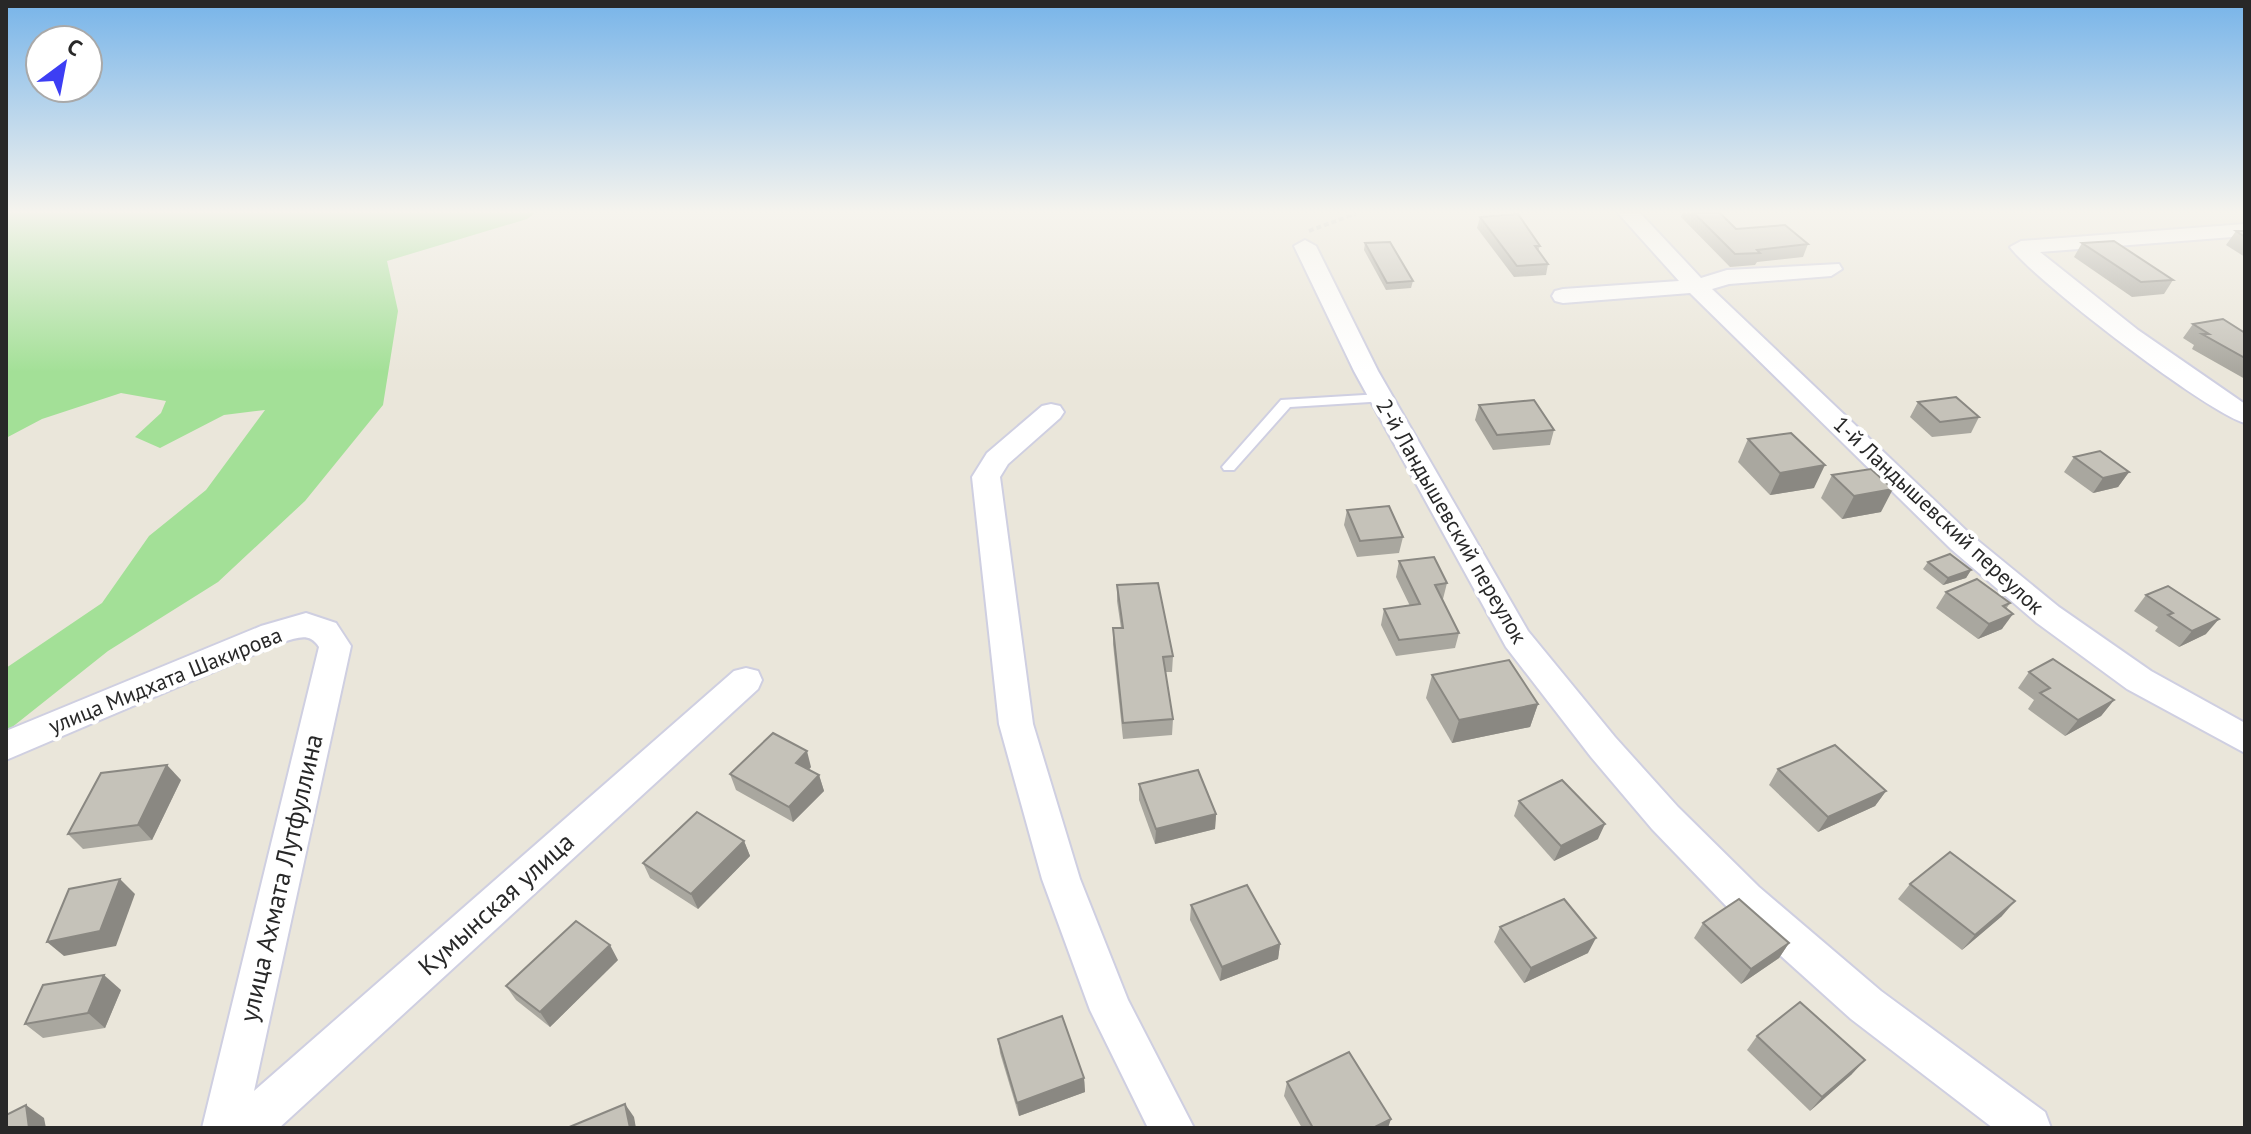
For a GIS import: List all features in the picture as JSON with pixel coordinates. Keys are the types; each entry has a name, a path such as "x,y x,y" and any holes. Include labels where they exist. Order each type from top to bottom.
{"street":[{"name":"2-й Ландышевский переулок","path":"1315,266 1373,384 1517,639 1665,818 1745,899 1866,1005 2029,1128"},
{"name":"1-й Ландышевский переулок","path":"1677,266 1961,542 2048,615 2139,680 2245,739"},
{"path":"2042,266 2163,362 2245,415"},
{"path":"1563,296 1696,286 1727,277 1831,269"},
{"path":"1051,412 997,459 986,477 1016,724 1061,879 1111,1010 1172,1128"},
{"name":"улица Мидхата Шакирова","path":"6,746 272,634 306,624 325,631"},
{"name":"улица Ахмата Лутфуллина","path":"224,1128 335,646 325,631"},
{"name":"Кумынская улица","path":"246,1128 746,680"}],"lane":[{"path":"1229,467 1286,403 1373,384"}],"green space":[{"path":"6,266 388,266 398,311 383,405 305,501 218,582 108,651 6,732 6,668 102,603 149,536 206,490 265,410 224,415 160,448 135,437 161,413 166,401 121,393 42,419 6,438"}],"building":[{"path":"1378,266 1404,266 1413,281 1387,283"},
{"path":"2117,266 2152,266 2173,280 2141,282"},
{"path":"2223,319 2245,333 2245,358 2202,334 2209,334 2193,324"},
{"path":"1956,397 1979,417 1940,422 1918,402"},
{"path":"1534,400 1554,430 1497,435 1479,405"},
{"path":"1791,433 1825,465 1780,473 1748,439"},
{"path":"2100,451 2129,472 2103,478 2074,457"},
{"path":"1871,469 1893,489 1854,496 1832,475"},
{"path":"1389,506 1403,537 1360,541 1347,510"},
{"path":"1950,554 1971,570 1948,578 1928,562"},
{"path":"1434,557 1447,583 1435,585 1459,633 1399,640 1384,609 1420,604 1399,561"},
{"path":"1977,579 2010,603 2003,606 2013,614 1989,624 1946,592"},
{"path":"1158,583 1173,656 1163,657 1173,719 1123,723 1113,628 1123,628 1117,585"},
{"path":"2168,586 2219,619 2192,631 2168,615 2173,613 2146,595"},
{"path":"2053,659 2114,700 2078,720 2040,693 2050,688 2029,672"},
{"path":"1509,660 1538,704 1459,720 1432,675"},
{"path":"773,733 807,751 796,763 819,775 789,807 730,774"},
{"path":"1835,745 1886,791 1828,817 1778,769"},
{"path":"167,765 138,825 68,834 101,773"},
{"path":"1198,770 1216,814 1156,829 1139,784"},
{"path":"1562,780 1605,824 1561,846 1519,801"},
{"path":"697,812 744,841 691,894 643,863"},
{"path":"1950,852 2015,901 1975,935 1910,884"},
{"path":"120,879 100,931 47,942 69,889"},
{"path":"1247,885 1280,944 1222,967 1191,905"},
{"path":"1564,899 1596,938 1531,968 1500,927"},
{"path":"1739,899 1789,943 1751,969 1703,923"},
{"path":"576,921 610,945 540,1012 506,986"},
{"path":"104,975 88,1013 25,1024 43,985"},
{"path":"1800,1002 1865,1060 1822,1097 1757,1036"},
{"path":"1062,1016 1084,1078 1017,1103 998,1039"},
{"path":"1349,1052 1391,1119 1373,1128 1313,1128 1287,1082"},
{"path":"625,1104 630,1128 567,1128"},
{"path":"26,1105 29,1128 6,1128 6,1115"}]}
